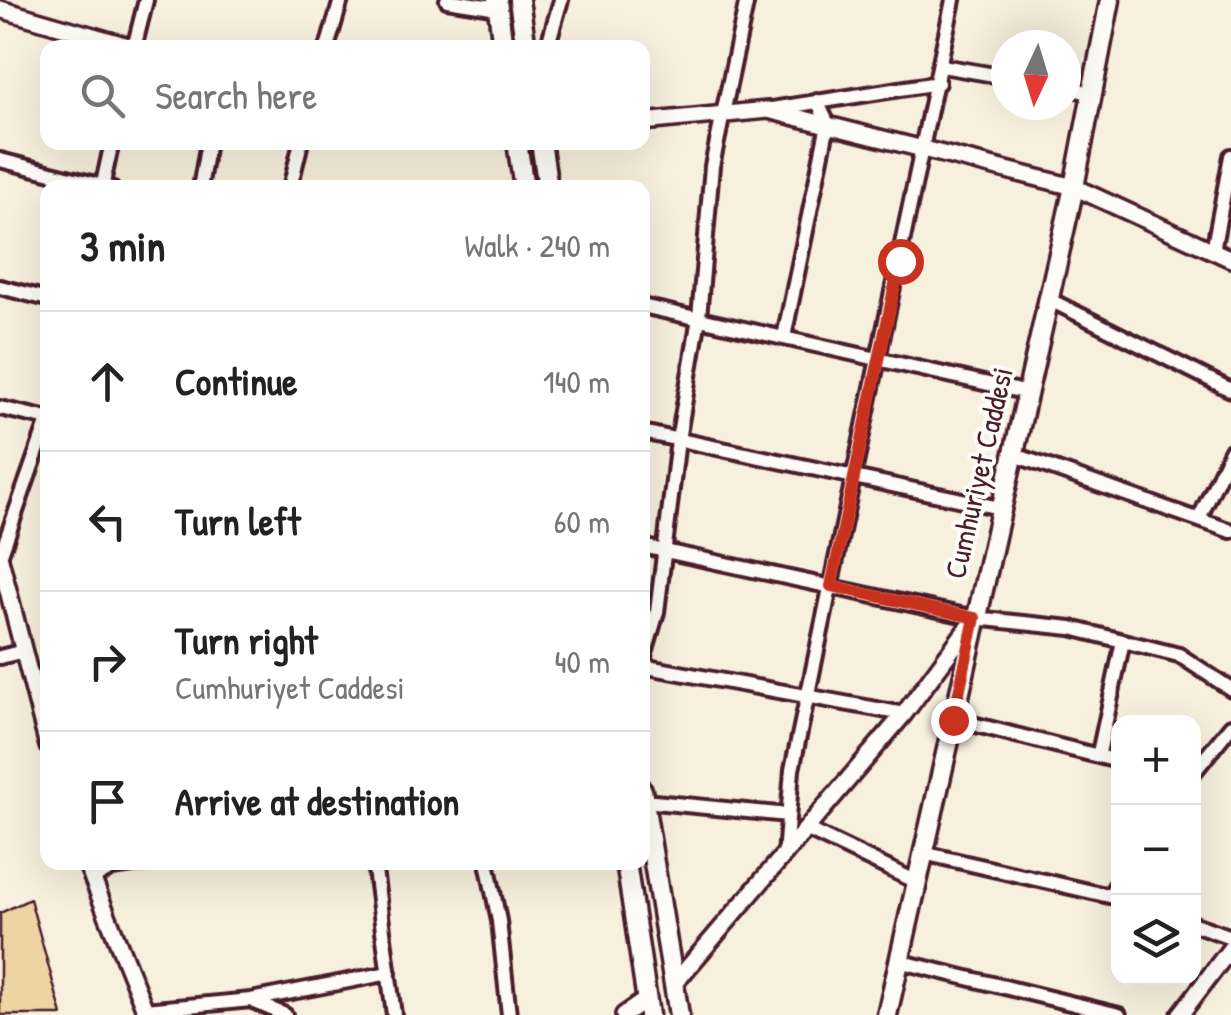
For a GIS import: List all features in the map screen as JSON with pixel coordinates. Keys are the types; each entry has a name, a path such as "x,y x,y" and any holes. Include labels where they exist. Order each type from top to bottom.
{"main road":[{"name":"Cumhuriyet Caddesi","path":"887,1015 1024,392 1074,187 1110,0"},
{"path":"502,40 497,4 520,5 525,40"},
{"path":"518,150 523,180"},
{"path":"542,150 547,180"},
{"path":"650,842 679,1015"},
{"path":"627,870 647,1010"}],"street":[{"path":"136,40 146,0"},
{"path":"328,40 340,0"},
{"path":"447,0 497,4"},
{"path":"549,40 561,0"},
{"path":"650,636 657,612 678,440 699,318 712,166 746,0"},
{"path":"784,858 792,770 953,0"},
{"path":"0,10 109,40"},
{"path":"942,66 991,74"},
{"path":"650,121 768,110 938,83"},
{"path":"1081,90 1092,92"},
{"path":"784,336 828,124 818,101"},
{"path":"768,110 1074,187 1231,259"},
{"path":"106,180 111,150"},
{"path":"201,180 207,150"},
{"path":"292,180 299,150"},
{"path":"1213,250 1231,156"},
{"path":"0,160 78,180"},
{"path":"0,287 40,297"},
{"path":"1048,299 1231,390"},
{"path":"650,308 1024,392"},
{"path":"0,408 40,418"},
{"path":"650,434 1000,508"},
{"path":"40,443 0,558 20,652 40,719"},
{"path":"1199,518 1231,450"},
{"path":"1012,454 1143,504 1199,518 1231,532"},
{"path":"650,548 975,618 1071,628 1180,654 1231,689"},
{"path":"673,985 904,714 975,618"},
{"path":"1099,753 1123,641"},
{"path":"0,657 20,652"},
{"path":"650,665 904,714"},
{"path":"953,720 1111,758"},
{"path":"1201,763 1231,726"},
{"path":"650,799 788,814"},
{"path":"808,830 916,882"},
{"path":"923,854 1111,895"},
{"path":"89,870 146,1012 251,1000 389,973"},
{"path":"92,879 106,870"},
{"path":"375,870 394,1015"},
{"path":"488,870 499,921 509,1015"},
{"path":"1201,926 1231,937"},
{"path":"1180,1015 1231,948"},
{"path":"898,961 1120,1015"},
{"path":"251,1000 284,1015"},
{"path":"624,1015 647,1010"}],"building":[{"path":"30,899 62,1015 0,1015 0,913"}],"route":[{"path":"900,261 831,586 975,618 953,720"}]}
